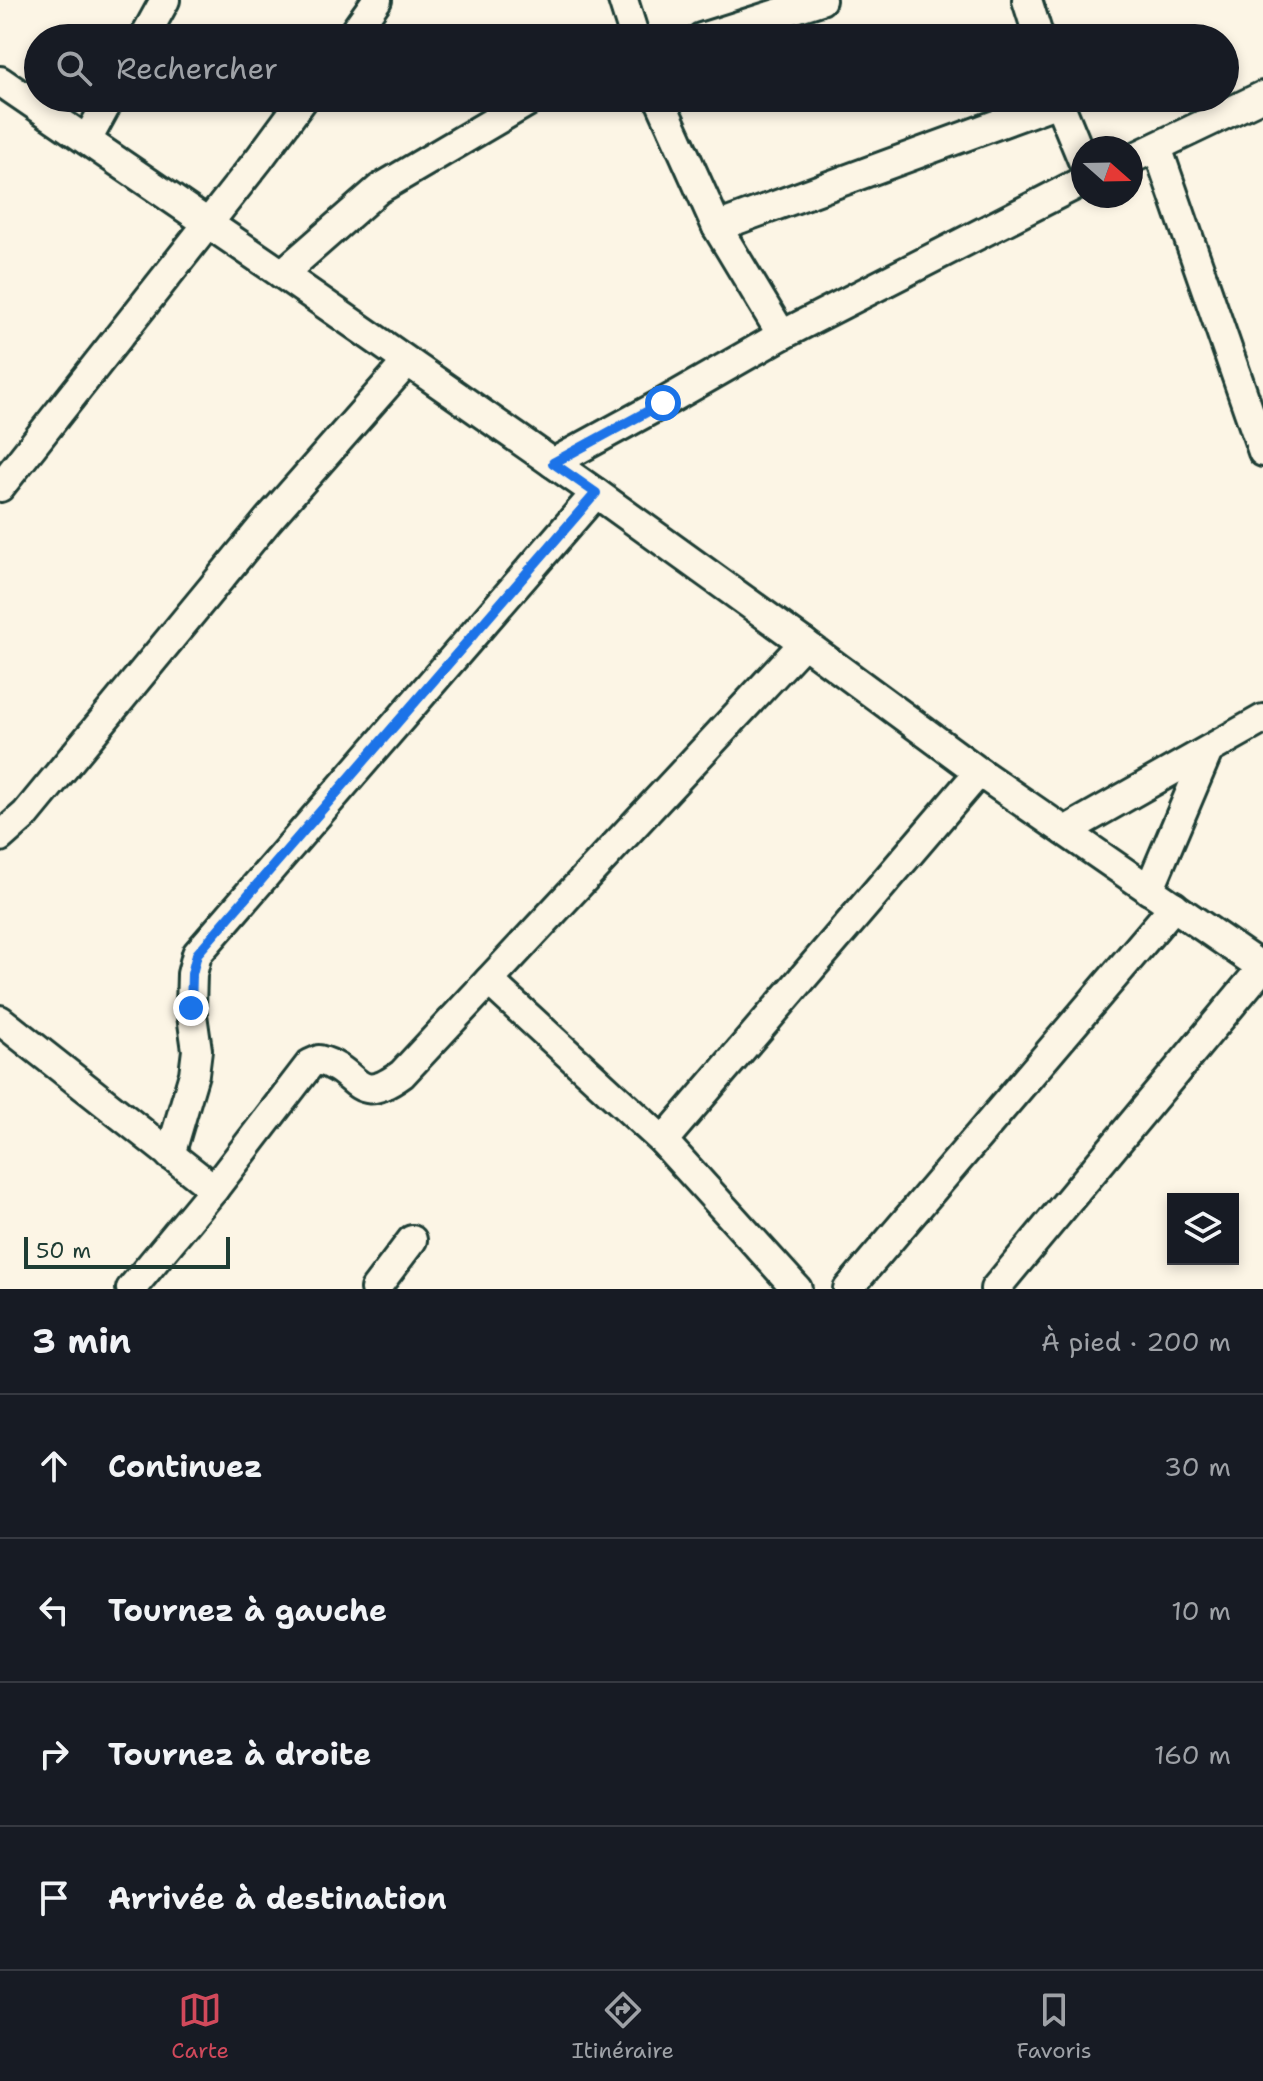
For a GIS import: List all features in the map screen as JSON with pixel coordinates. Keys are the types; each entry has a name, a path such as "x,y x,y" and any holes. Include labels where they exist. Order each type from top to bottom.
{"street":[{"path":"152,24 165,0"},
{"path":"360,24 377,0"},
{"path":"623,0 631,24"},
{"path":"745,24 821,0"},
{"path":"1027,0 1035,24"},
{"path":"4,91 24,103"},
{"path":"1239,108 1263,96"},
{"path":"40,112 87,140 596,493 979,772 1263,968 995,1289"},
{"path":"87,140 102,112"},
{"path":"0,487 293,112"},
{"path":"282,274 379,189 510,112"},
{"path":"665,112 717,227 782,335"},
{"path":"717,227 1026,112"},
{"path":"1063,112 1073,136"},
{"path":"1143,153 1230,112"},
{"path":"1157,147 1263,452"},
{"path":"553,463 782,335 1071,187"},
{"path":"0,837 26,814 268,520 407,362"},
{"path":"170,1155 194,1074 197,1050 191,1008 192,974 197,954 596,493"},
{"path":"131,1289 214,1189 310,1064 319,1060 330,1063 366,1089 376,1090 402,1074 804,643"},
{"path":"1065,831 1263,719"},
{"path":"1149,890 1208,751"},
{"path":"663,1141 979,772"},
{"path":"862,1284 1174,906"},
{"path":"489,981 663,1141 797,1289"},
{"path":"0,1020 214,1189"},
{"path":"375,1289 412,1240"}],"route":[{"path":"191,1008 192,974 197,954 596,493 553,463 663,403"}]}
